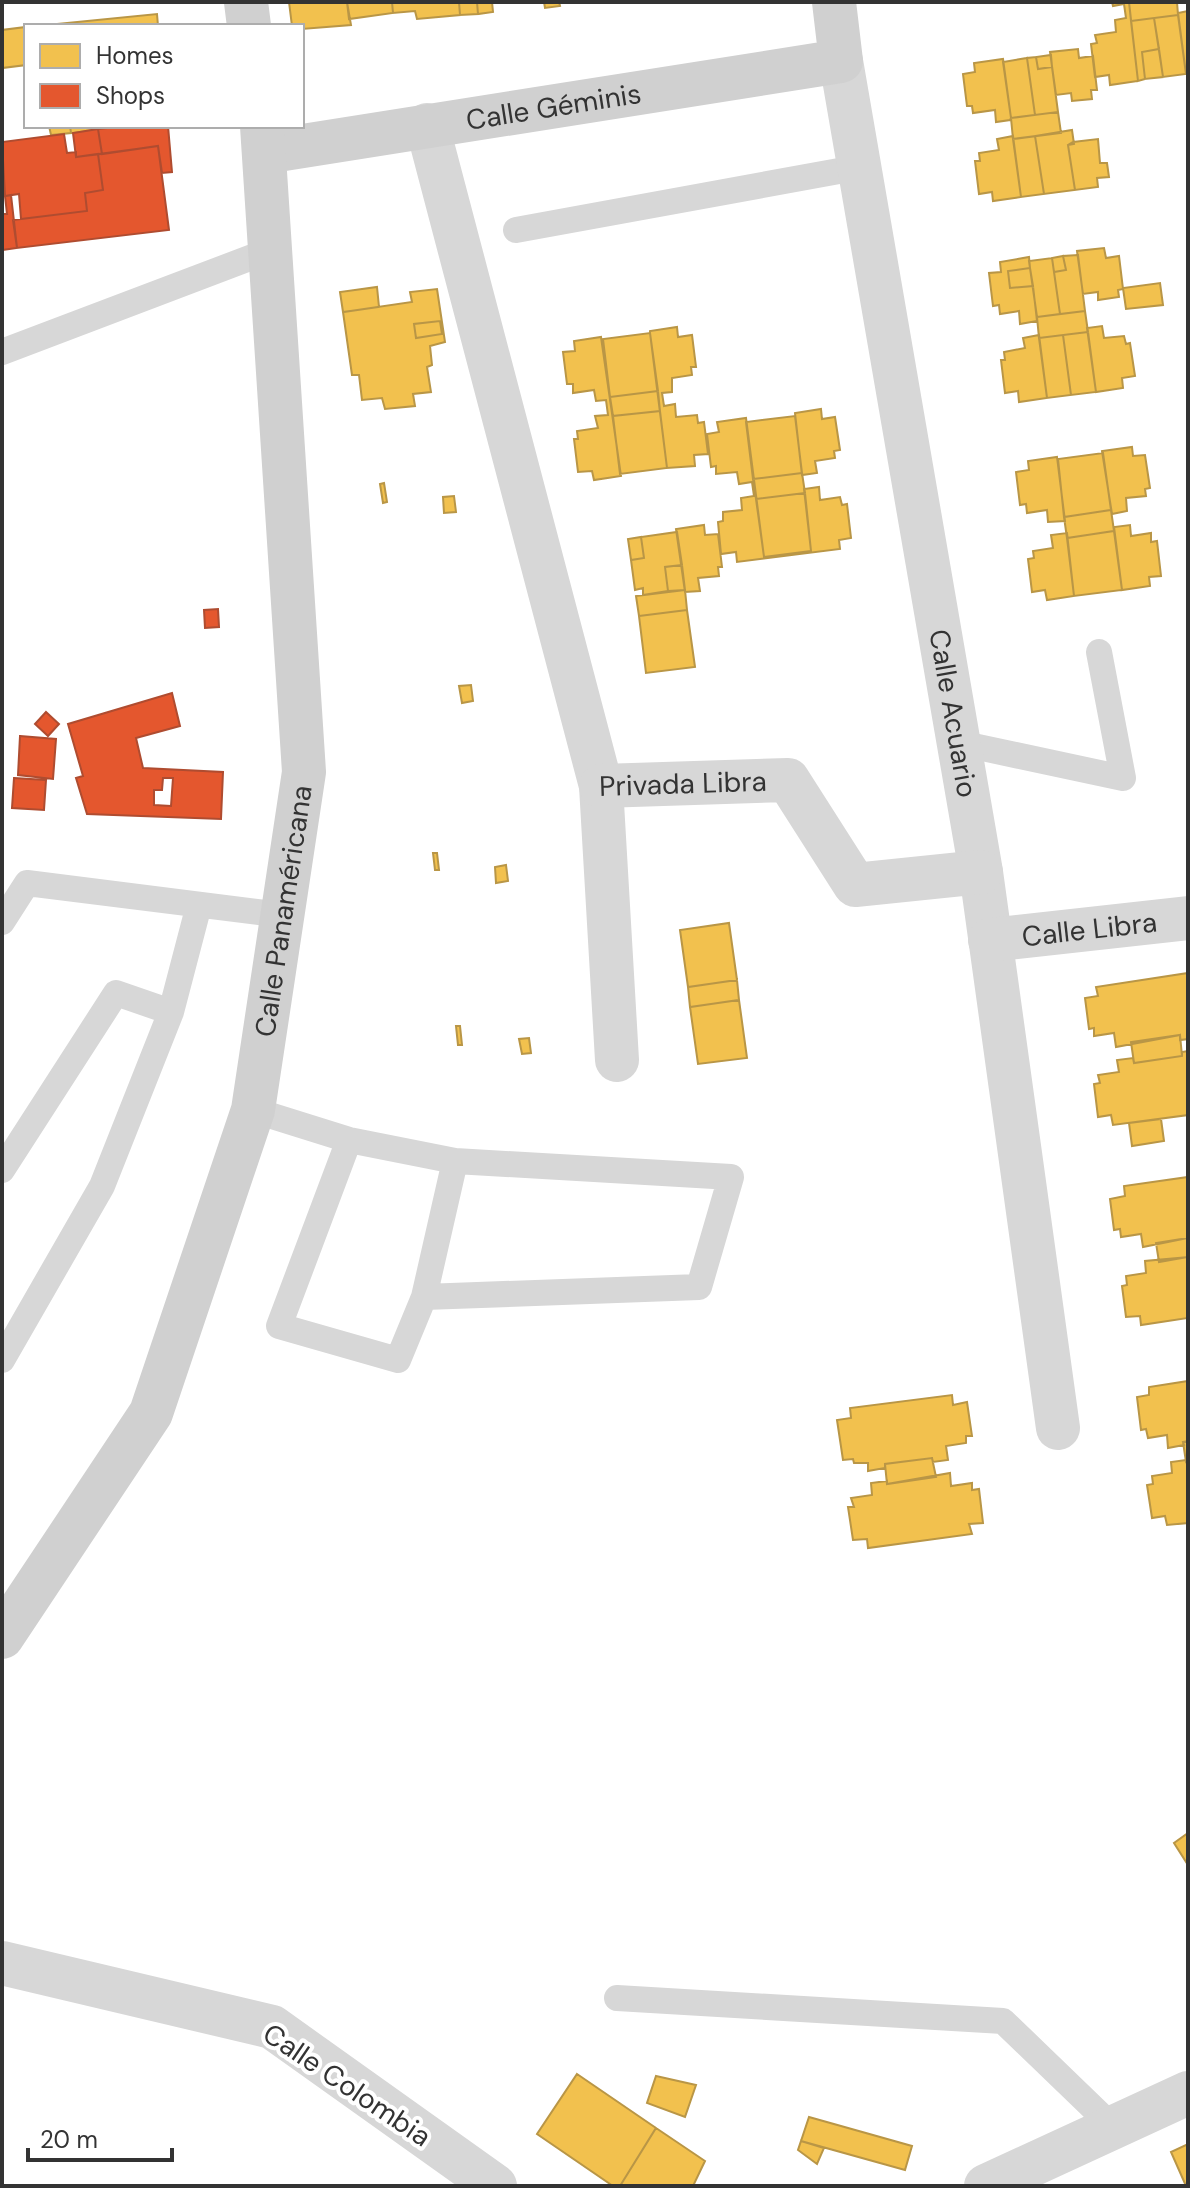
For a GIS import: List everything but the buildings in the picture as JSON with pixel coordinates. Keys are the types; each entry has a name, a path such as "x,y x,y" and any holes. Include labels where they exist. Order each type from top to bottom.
{"main road":[{"path":"246,2 249,24"},
{"name":"Calle Acuario","path":"834,2 841,61"},
{"name":"Calle Géminis","path":"264,139 427,125 841,61"},
{"name":"Calle Panaméricana","path":"2,1637 151,1413 253,1110 304,772 264,139"}],"street":[{"name":"Calle Acuario","path":"841,61 981,872 1058,1428"},
{"path":"427,125 601,786"},
{"name":"Privada Libra","path":"617,1060 601,786 788,780 855,885 981,872"},
{"name":"Calle Libra","path":"990,940 1188,918"},
{"name":"Calle Colombia","path":"2,1963 272,2027 495,2186"},
{"path":"986,2186 1188,2093"}],"lane":[{"path":"516,230 861,167"},
{"path":"2,352 271,250"},
{"path":"959,743 1123,778 1099,652"},
{"path":"2,922 27,883 282,915"},
{"path":"2,1360 102,1186 171,1012 199,905"},
{"path":"2,1170 116,993 171,1012"},
{"path":"253,1110 349,1140 455,1161 731,1177 699,1287 424,1297"},
{"path":"349,1140 279,1326 398,1360 424,1297 455,1161"},
{"path":"617,1998 1003,2021 1115,2129"}]}
